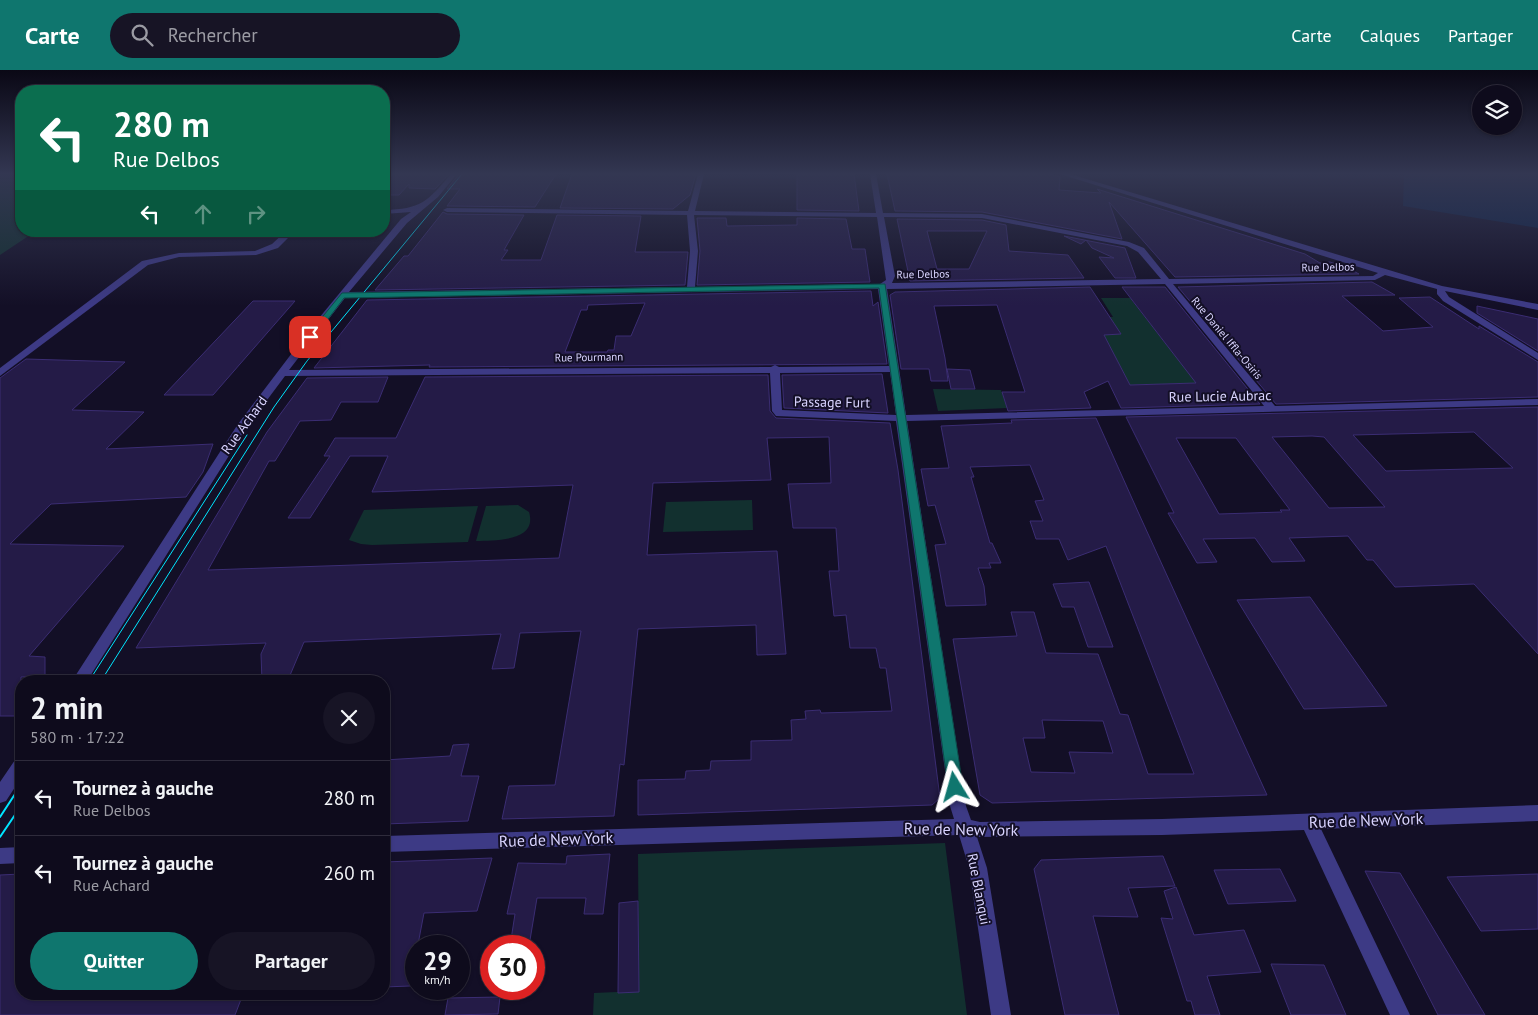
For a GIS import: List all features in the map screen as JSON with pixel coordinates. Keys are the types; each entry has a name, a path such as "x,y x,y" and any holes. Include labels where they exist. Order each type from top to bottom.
{"street":[{"path":"395,218 398,219 400,226"},
{"name":"Rue Achard","path":"82,675 226,450 342,295 408,218"},
{"path":"690,289 694,251 691,218"},
{"name":"Rue Blanqui","path":"881,218 890,276 890,281 882,286 958,806 978,868 1000,1015"},
{"name":"Rue Daniel Iffla-Osiris","path":"1000,218 1129,244 1141,250 1272,409"},
{"path":"1207,218 1441,288 1538,307"},
{"path":"0,373 145,263 179,255 256,253 275,246 285,237"},
{"name":"Rue Delbos","path":"342,295 1374,278 1384,272"},
{"path":"1441,288 1441,294 1446,299 1538,357"},
{"name":"Passage Furt","path":"775,368 777,411 780,414 902,418"},
{"name":"Rue Pourmann","path":"283,373 894,368"},
{"name":"Rue Lucie Aubrac","path":"902,418 1538,402"},
{"path":"0,796 15,774"},
{"name":"Rue de New York","path":"390,844 964,827 980,830 1023,830 1538,813"},
{"path":"1308,822 1400,1015"},
{"path":"0,856 15,856"}],"green space":[{"path":"0,218 15,218 15,237 27,237 0,255"},
{"path":"1101,298 1130,298 1177,358 1184,359 1200,383 1130,385 1103,335 1082,317 1113,317"},
{"path":"933,389 1001,390 1007,408 938,411"},
{"path":"752,500 753,530 663,532 666,502"},
{"path":"518,505 529,512 530,522 527,529 513,537 476,541 486,506"},
{"path":"478,506 468,542 372,545 349,540 364,510"},
{"path":"945,843 967,1015 593,1015 594,993 639,991 638,854"}],"water":[{"path":"1477,218 1538,218 1538,228"}],"building":[{"path":"438,218 522,218 504,250 508,250 501,260 541,260 556,218 641,218 635,252 688,252 685,285 375,290 404,256 408,256"},
{"path":"697,218 726,218 727,226 797,225 797,218 846,219 852,249 865,249 870,282 697,285 700,251"},
{"path":"1014,218 1115,218 1122,239"},
{"path":"1123,218 1190,218 1305,254 1320,263 1330,262 1359,274 1175,277"},
{"path":"897,219 982,220 1006,225 1009,251 1068,255 1084,278 910,281","holes":["927,231 987,231 969,269 937,269"]},
{"path":"1064,236 1086,240 1081,244"},
{"path":"1086,240 1125,248 1136,278 1115,278 1099,257 1114,258 1092,248"},
{"path":"1372,282 1395,295 1342,296 1383,331 1433,327 1399,298 1430,297 1479,329 1479,326 1538,362 1538,397 1276,404 1178,287"},
{"path":"1090,287 1121,334 1104,335 1130,385 1196,383 1122,287 1165,287 1260,404 1121,408 1108,381 1084,392 1091,408 1008,411 1002,392 1025,392 997,305 934,306 948,381 931,381 929,369 901,369 890,295 895,292"},
{"path":"871,291 873,306 878,302 887,364 429,367 430,365 314,368 367,300","holes":["645,303 631,336 616,336 614,350 608,350 607,352 565,352 581,310 587,310 588,305"]},
{"path":"253,301 295,301 213,395 164,395"},
{"path":"1477,306 1538,319 1538,351 1477,313"},
{"path":"26,359 125,362 72,410 144,412 106,449 213,444 203,472 186,497 51,504 10,544 124,546 29,656 45,657 45,675 15,675 15,716 0,716 0,378"},
{"path":"947,369 970,370 975,389 951,389"},
{"path":"882,374 888,413 784,408 782,375"},
{"path":"768,375 770,411 776,418 890,423 898,470 940,798 932,805 638,815 638,780 685,779 686,771 710,770 711,761 751,760 751,741 792,740 791,720 806,719 805,711 820,710 821,713 892,711 886,668 880,668 876,648 850,648 846,615 834,616 829,571 839,571 836,528 793,528 788,484 831,483 829,437 767,438 771,480 653,483 647,555 777,551 786,654 757,655 756,625 638,629 624,765 620,764 614,816 502,819 509,786 555,785 581,631 520,633 514,668 492,669 501,634 304,642 290,675 262,675 261,654 266,643 136,648 267,432 307,378 388,377 378,402 341,402 331,420 300,421 275,461 269,461 208,570 559,558 573,485 372,492 388,456 350,456 310,518 288,518 330,456 324,456 335,438 396,438 425,377"},
{"path":"1538,407 1538,654 1474,584 1395,587 1373,560 1367,560 1348,536 1289,538 1305,561 1272,562 1255,538 1203,539 1217,562 1197,563 1168,513 1174,513 1126,417","holes":["1474,432 1513,468 1386,471 1353,435","1272,437 1324,437 1385,507 1329,508","1176,438 1236,438 1290,510 1280,510 1282,512 1219,514"]},
{"path":"1096,418 1267,795 992,803 980,795 953,639 1017,636 1011,612 1034,612 1046,653 1098,654 1120,714 1128,715 1148,774 1194,774 1106,546 1068,560 1059,539 1036,539 1030,521 1043,521 1035,501 1044,500 1030,465 970,467 974,477 971,477 990,543 992,543 1001,563 989,563 991,568 978,568 984,586 986,605 946,606 935,545 946,544 935,505 928,506 921,469 949,468 941,426 1012,423 1011,420","holes":["1042,720 1103,721 1113,753 1069,752 1075,773 1031,772 1023,738 1045,738"]},
{"path":"1089,582 1113,647 1088,647 1074,607 1062,607 1053,584"},
{"path":"1310,597 1387,706 1304,709 1237,600"},
{"path":"469,744 461,776 479,776 468,821 390,824 390,760 450,756 453,745"},
{"path":"610,854 603,914 584,914 586,898 537,898 531,935 512,935 515,914 507,914 518,863 566,864 567,856"},
{"path":"1163,856 1175,886 1128,888 1138,917 1093,916 1119,1015 1065,1015 1034,869 1041,860"},
{"path":"492,858 477,911 424,913 420,935 405,935 405,986 390,987 390,862"},
{"path":"1280,869 1296,901 1228,904 1214,870"},
{"path":"1365,871 1400,873 1485,1015 1438,1015"},
{"path":"15,874 15,1000 241,1000 235,1015 0,1015 0,875"},
{"path":"1538,874 1538,929 1481,931 1447,877"},
{"path":"1176,887 1194,935 1244,930 1261,972 1207,976 1220,1015 1195,1015 1191,1001 1187,1001 1161,918 1173,919 1164,891"},
{"path":"638,901 639,992 618,993 619,903"},
{"path":"1271,964 1324,965 1346,1015 1291,1015"},
{"path":"480,997 480,1000 500,1000 498,1014 445,1015 448,1000 470,1000 470,998"}],"tram line":[{"path":"105,675 274,407 307,361 425,218"},
{"path":"93,675 247,435"},
{"path":"0,817 15,794"},
{"path":"0,837 15,815"}],"route":[{"path":"310,337 342,295 882,286 955,787"}]}
